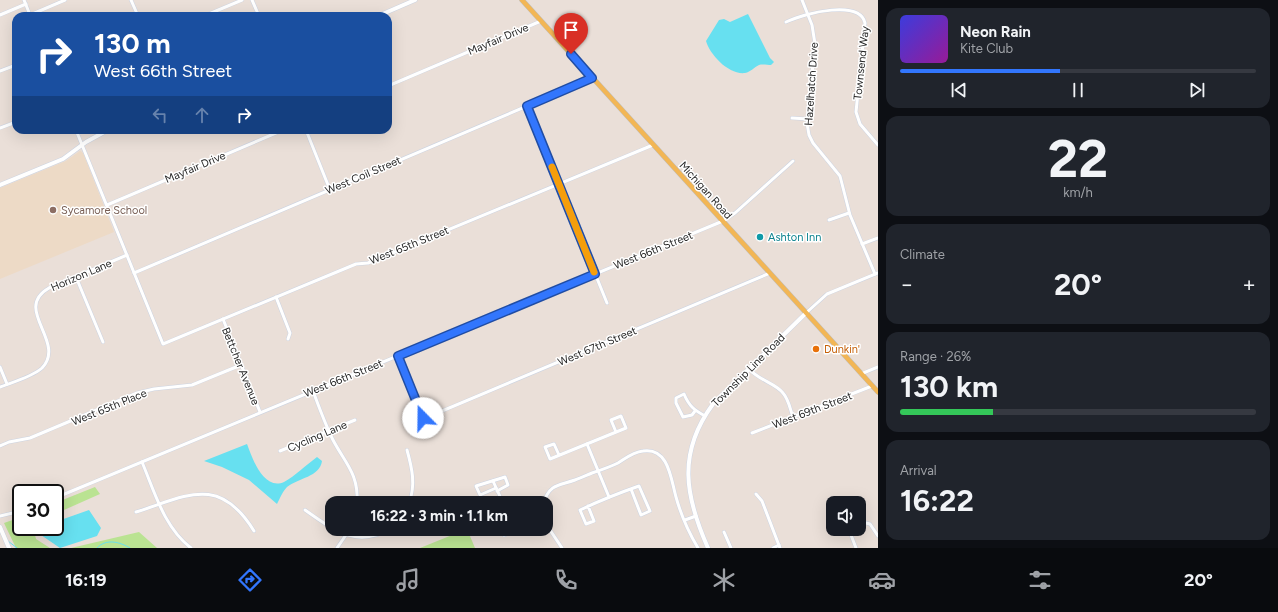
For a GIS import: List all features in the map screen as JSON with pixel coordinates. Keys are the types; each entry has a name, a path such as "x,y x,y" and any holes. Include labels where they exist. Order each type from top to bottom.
{"main road":[{"path":"388,12 416,0"},
{"name":"Michigan Road","path":"522,0 878,392"},
{"path":"0,185 63,159 82,145 101,134"},
{"name":"Township Line Road","path":"708,548 692,505 687,480 692,443 705,416 713,404 806,313"},
{"path":"0,527 8,548"}],"street":[{"path":"37,12 65,0"},
{"path":"131,0 136,12"},
{"path":"214,12 242,0"},
{"path":"252,0 257,12"},
{"name":"Hazelhatch Drive","path":"802,0 813,30 815,49 808,131 812,141 840,176 849,213 862,244 877,273"},
{"path":"0,15 25,2 29,12"},
{"path":"786,22 819,7"},
{"name":"Townsend Way","path":"861,11 865,23 856,112 859,123 878,145"},
{"name":"Mayfair Drive","path":"392,84 541,21"},
{"path":"0,71 12,66"},
{"name":"West Coil Street","path":"134,273 592,78"},
{"path":"527,106 607,303"},
{"path":"792,118 808,118"},
{"path":"0,128 12,124"},
{"path":"78,134 134,273"},
{"name":"Mayfair Drive","path":"107,204 273,134"},
{"path":"308,134 330,190"},
{"name":"West 65th Street","path":"134,273 164,344 356,264 368,263 653,145"},
{"name":"West 66th Street","path":"64,494 723,222 749,201 793,161"},
{"path":"829,220 849,213"},
{"path":"862,244 878,238"},
{"name":"Horizon Lane","path":"0,387 35,372 45,364 48,355 48,347 36,316 37,301 46,290 127,255"},
{"name":"West 67th Street","path":"398,356 423,418 770,273"},
{"path":"806,313 827,294 877,273"},
{"path":"76,277 103,342"},
{"path":"276,297 290,332 288,339"},
{"name":"Bettcher Avenue","path":"223,319 260,412"},
{"name":"West 65th Place","path":"0,446 11,441 30,438 137,394 192,385 241,365"},
{"path":"861,374 878,367"},
{"path":"0,368 7,384"},
{"path":"749,369 760,380 781,391 786,398 793,417"},
{"name":"West 69th Street","path":"752,433 872,386"},
{"path":"313,391 329,431 352,471 356,484 357,496"},
{"path":"695,411 692,416 684,418 676,403 676,398 684,394 689,405 695,411 705,416"},
{"path":"560,455 554,444 545,448 550,459 560,455 587,444 626,428 621,416 611,420 616,432"},
{"name":"Cycling Lane","path":"280,451 355,420"},
{"path":"587,444 609,497"},
{"path":"407,450 413,475 411,496"},
{"path":"546,496 557,485 598,471 642,451 654,452 665,460 668,466 676,498 698,548"},
{"path":"142,462 172,530 191,548"},
{"path":"505,476 508,485 480,495 476,486 488,481 493,481 505,476"},
{"path":"493,481 500,496"},
{"path":"588,506 594,521 586,524 580,510 588,506 609,497 630,489 639,486 650,511 642,515 630,489"},
{"path":"136,512 188,495 200,494 215,496 227,501 237,508 254,531"},
{"path":"756,494 762,501 780,547 772,548"},
{"path":"305,510 346,539"},
{"path":"0,516 12,513"},
{"path":"685,520 696,516"},
{"path":"866,523 870,524 878,534"},
{"path":"724,532 731,548"},
{"path":"553,534 562,548"},
{"path":"337,548 347,536"},
{"path":"371,541 379,536"},
{"path":"851,536 856,548"}],"shaded area":[{"name":"Sycamore School","path":"80,151 83,153 114,232 0,279 0,188 66,161"}],"green space":[{"path":"95,487 100,494 64,510 64,499"},
{"path":"12,520 12,536 35,536 36,539 50,548 16,548 4,523"},
{"path":"139,532 157,548 71,548"},
{"path":"450,536 470,536 475,548 420,548"}],"water":[{"path":"748,14 770,58 774,62 771,65 759,65 751,71 739,73 721,63 716,58 706,41 719,20 724,19 730,22"},
{"path":"247,444 255,464 264,477 270,482 277,483 288,480 317,457 322,461 317,471 313,474 287,487 277,504 249,480 222,467 204,461"},
{"path":"89,510 101,528 97,536 60,548 42,536 64,536 64,519"}],"waterway":[{"path":"8,541 17,548"},
{"path":"97,548 109,542 122,544 130,548"}],"slow traffic":[{"path":"552,167 594,272"}],"place":[{"name":"Sycamore School","path":"53,210"},
{"name":"Ashton Inn","path":"760,237"},
{"name":"Dunkin'","path":"816,349"}],"route":[{"path":"423,418 398,356 595,274 527,106 592,78 571,54"}]}
